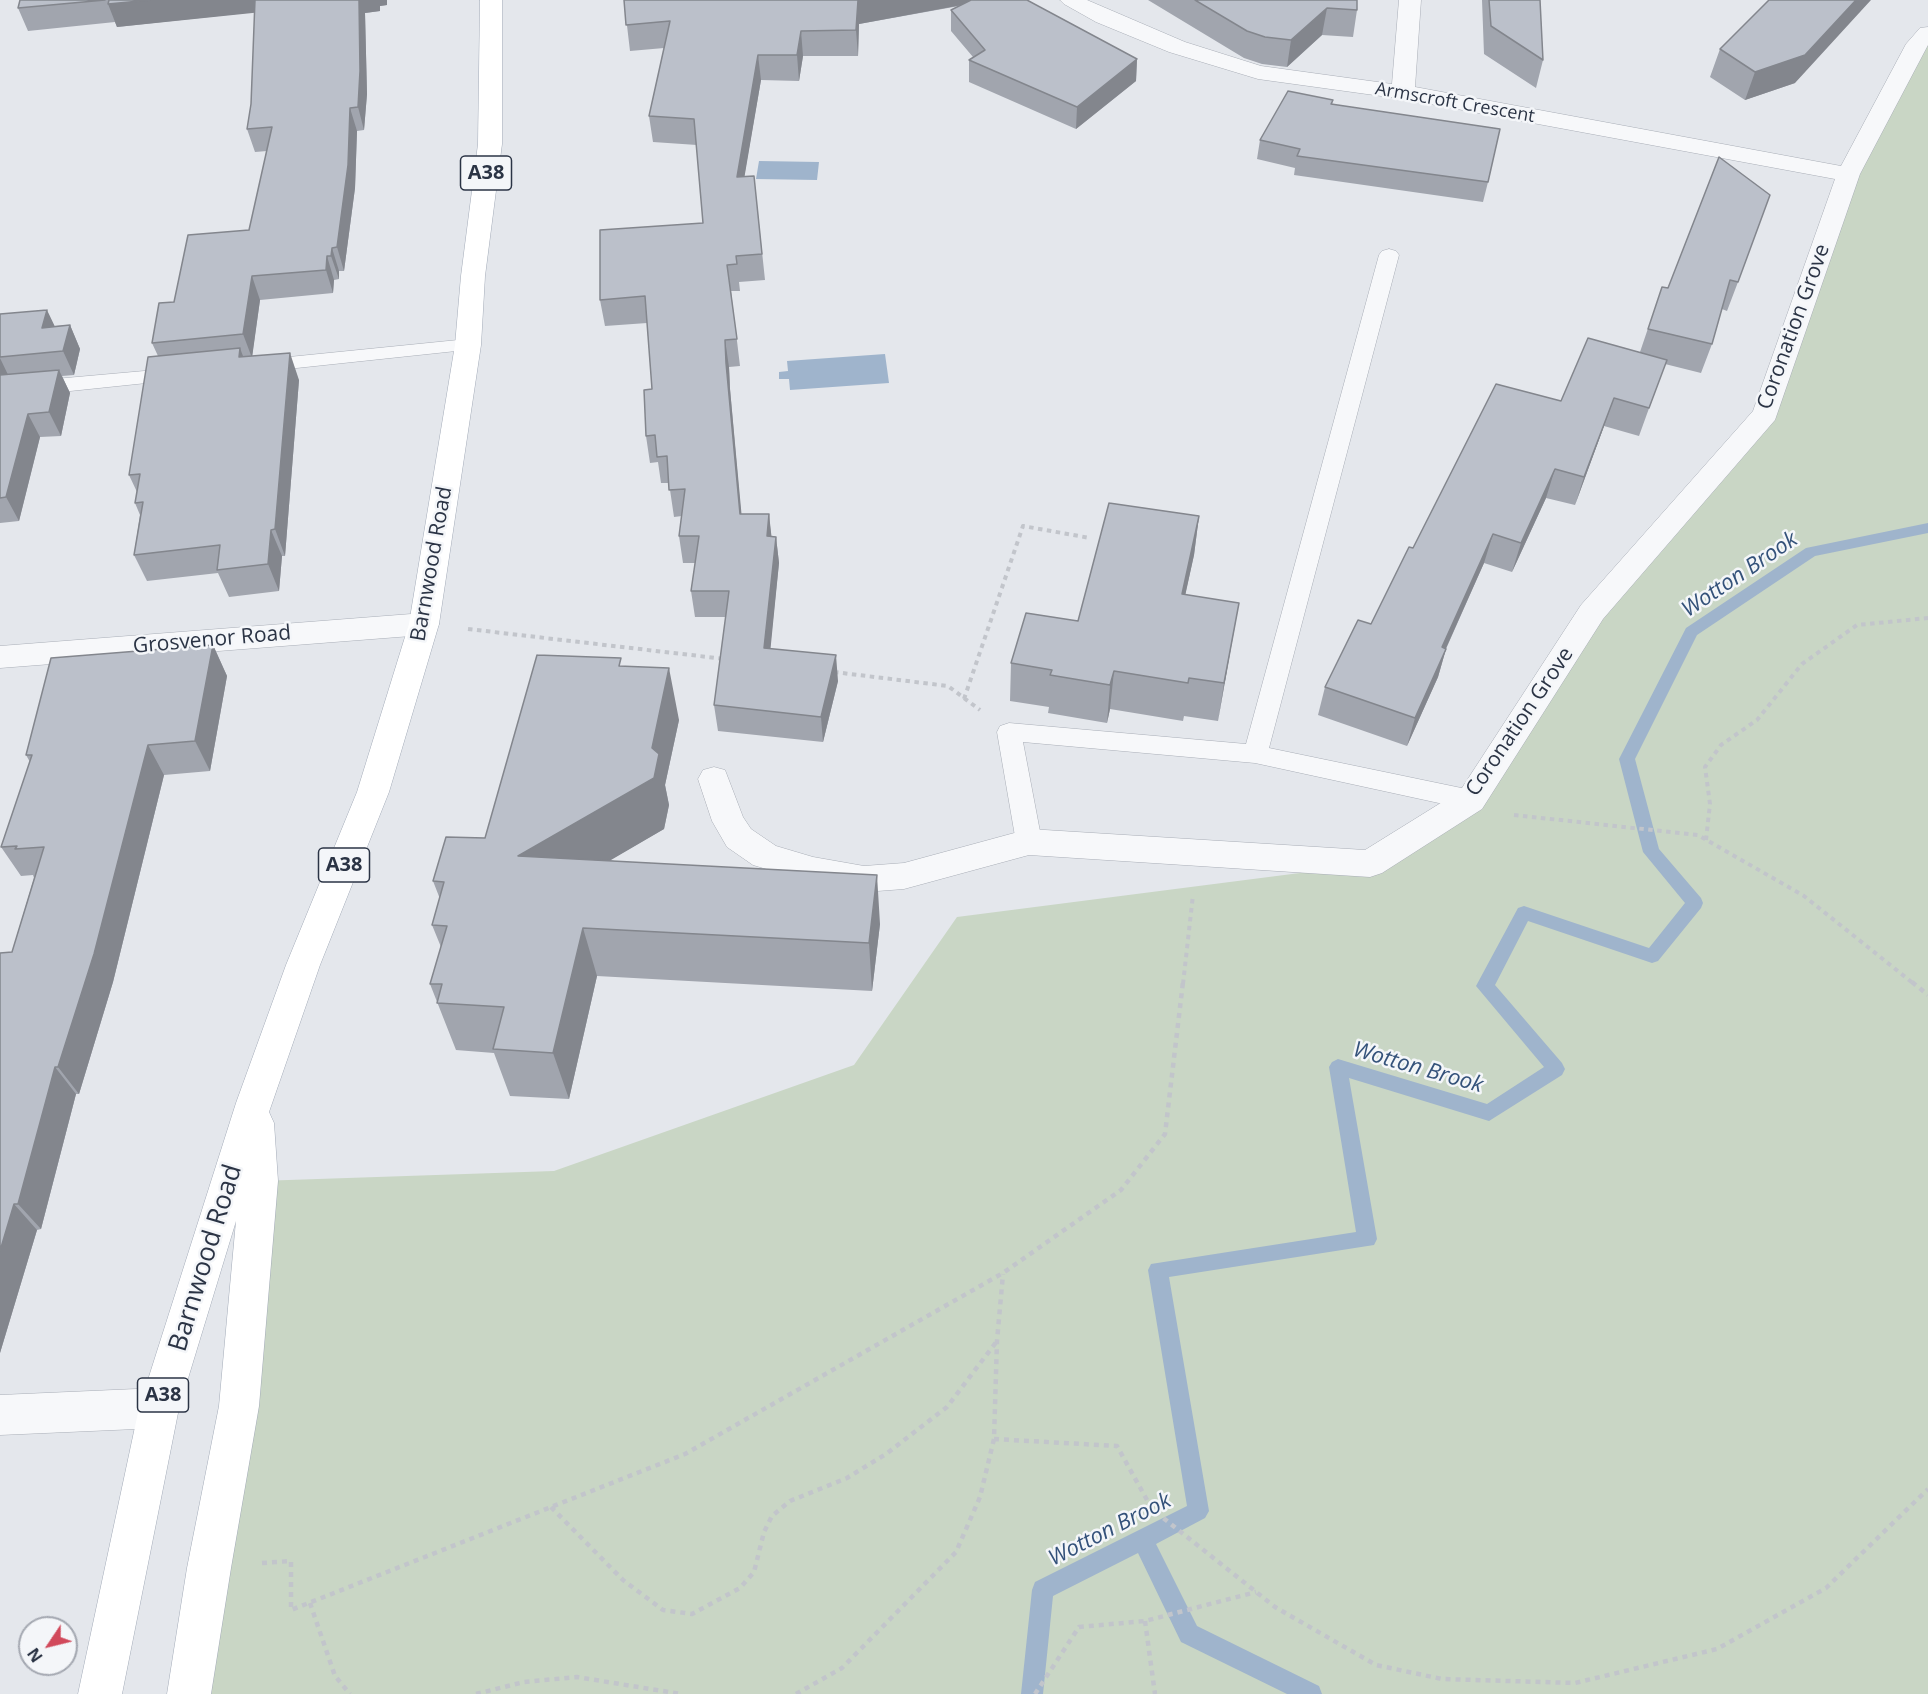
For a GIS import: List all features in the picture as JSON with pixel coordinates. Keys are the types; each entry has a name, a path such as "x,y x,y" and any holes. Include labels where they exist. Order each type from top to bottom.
{"main road":[{"name":"Barnwood Road","path":"100,1694 159,1408 254,1103 303,965 373,792 424,624 468,345 473,276 490,144 491,0"},
{"name":"Barnwood Road","path":"189,1694 209,1568 239,1406 259,1181 254,1103"}],"street":[{"name":"Armscroft Crescent","path":"1071,0 1104,17 1177,47 1258,72 1403,92 1848,174"},
{"path":"1403,92 1410,0"},
{"name":"Coronation Grove","path":"714,779 728,821 739,838 765,856 813,870 864,879 904,876 1029,842 1370,864 1466,803 1593,612 1765,414 1848,174 1917,44 1928,33"},
{"name":"Grosvenor Road","path":"0,657 424,624"},
{"path":"0,1415 159,1408"}],"lane":[{"path":"1256,754 1389,255"},
{"path":"234,368 468,345"},
{"path":"12,390 199,372"},
{"path":"1029,842 1009,732 1256,754 1466,803"}],"path":[{"path":"964,699 1023,526 1090,538"},
{"path":"1706,840 1710,804 1705,767 1721,745 1757,720 1802,664 1857,625 1928,618"},
{"path":"424,624 734,660"},
{"path":"829,671 948,686 1009,732"},
{"path":"1466,803 1698,835 1804,896 1928,995"},
{"path":"209,1568 291,1561 291,1610 685,1454 1003,1274 1121,1190 1165,1134 1197,853"},
{"path":"796,1694 842,1668 956,1552 980,1497 994,1439 997,1341 1003,1274"},
{"path":"551,1507 623,1580 663,1610 692,1614 741,1588 754,1572 764,1532 772,1516 790,1501 847,1478 886,1454 947,1407 997,1341"},
{"path":"994,1439 1117,1446 1152,1509 1275,1608 1376,1665 1442,1679 1575,1683 1717,1649 1826,1588 1928,1489"},
{"path":"1035,1694 1079,1627 1145,1621 1257,1592"},
{"path":"310,1603 335,1676 350,1694"},
{"path":"1145,1621 1155,1694"},
{"path":"476,1694 524,1682 577,1677 681,1694"}],"green space":[{"path":"1928,33 1928,1694 189,1694 259,1181 554,1171 854,1065 957,917 1370,864 1471,800 1592,612 1765,414 1848,174"}],"water":[{"path":"759,161 819,162 817,180 756,179"},
{"path":"885,354 889,383 790,390 789,379 779,379 779,372 788,371 787,361"}],"building":[{"path":"20,0 105,0 18,8"},
{"path":"109,0 150,0 108,4"},
{"path":"255,0 359,0 358,107 350,108 348,165 337,247 332,248 331,256 327,256 326,270 252,276 243,334 152,343 159,303 174,302 188,235 249,230 272,127 247,129 251,104"},
{"path":"624,0 858,0 856,30 801,31 797,55 758,55 737,177 754,176 762,254 736,256 737,264 727,265 737,339 725,340 740,514 769,514 767,536 776,537 764,648 836,655 821,717 714,705 729,591 691,591 699,536 679,536 685,489 669,490 667,456 657,457 655,435 646,436 644,390 652,389 645,296 600,300 600,230 703,223 694,119 649,116 670,21 626,25"},
{"path":"971,0 1027,0 1137,59 1077,107 969,60 985,50 951,10"},
{"path":"1195,0 1357,0 1357,10 1327,8 1291,40 1265,37 1247,31"},
{"path":"1489,0 1540,0 1543,60 1491,26"},
{"path":"1769,0 1856,0 1805,55 1755,72 1720,49"},
{"path":"1288,91 1333,100 1331,104 1500,129 1488,182 1297,156 1300,149 1260,140"},
{"path":"1719,157 1770,195 1738,282 1730,280 1712,344 1648,329 1662,287 1668,288"},
{"path":"47,310 42,328 70,325 63,351 0,357 0,314"},
{"path":"1588,338 1667,360 1649,408 1614,398 1584,477 1555,469 1521,543 1493,534 1442,647 1446,649 1415,718 1325,687 1358,620 1371,624 1409,547 1413,548 1496,384 1561,401"},
{"path":"240,348 239,357 290,353 275,529 271,530 268,564 217,570 220,545 134,555 143,502 135,503 140,474 129,475 148,357"},
{"path":"59,370 49,412 28,414 6,497 0,498 0,375"},
{"path":"1109,503 1199,516 1182,594 1239,603 1224,683 1189,678 1188,683 1114,671 1110,685 1050,675 1052,670 1011,663 1026,613 1078,621"},
{"path":"213,645 195,741 148,745 94,954 58,1067 55,1067 18,1204 14,1204 0,1251 0,953 12,952 44,847 15,849 17,846 1,847 32,755 26,755 51,658"},
{"path":"537,655 621,658 619,666 669,668 652,748 659,754 654,778 518,856 877,875 869,943 583,928 553,1053 493,1049 504,1007 437,1003 442,984 430,984 447,926 432,925 444,882 433,881 446,837 485,838"}],"waterway":[{"name":"Wotton Brook","path":"1143,1539 1198,1511 1158,1270 1367,1239 1338,1067 1489,1113 1556,1069 1485,986 1524,913 1652,956 1695,903 1651,852 1627,759 1691,632 1811,552 1928,528"},
{"name":"Wotton Brook","path":"1032,1694 1043,1590 1143,1539"},
{"path":"1143,1539 1189,1634 1311,1694"}]}
